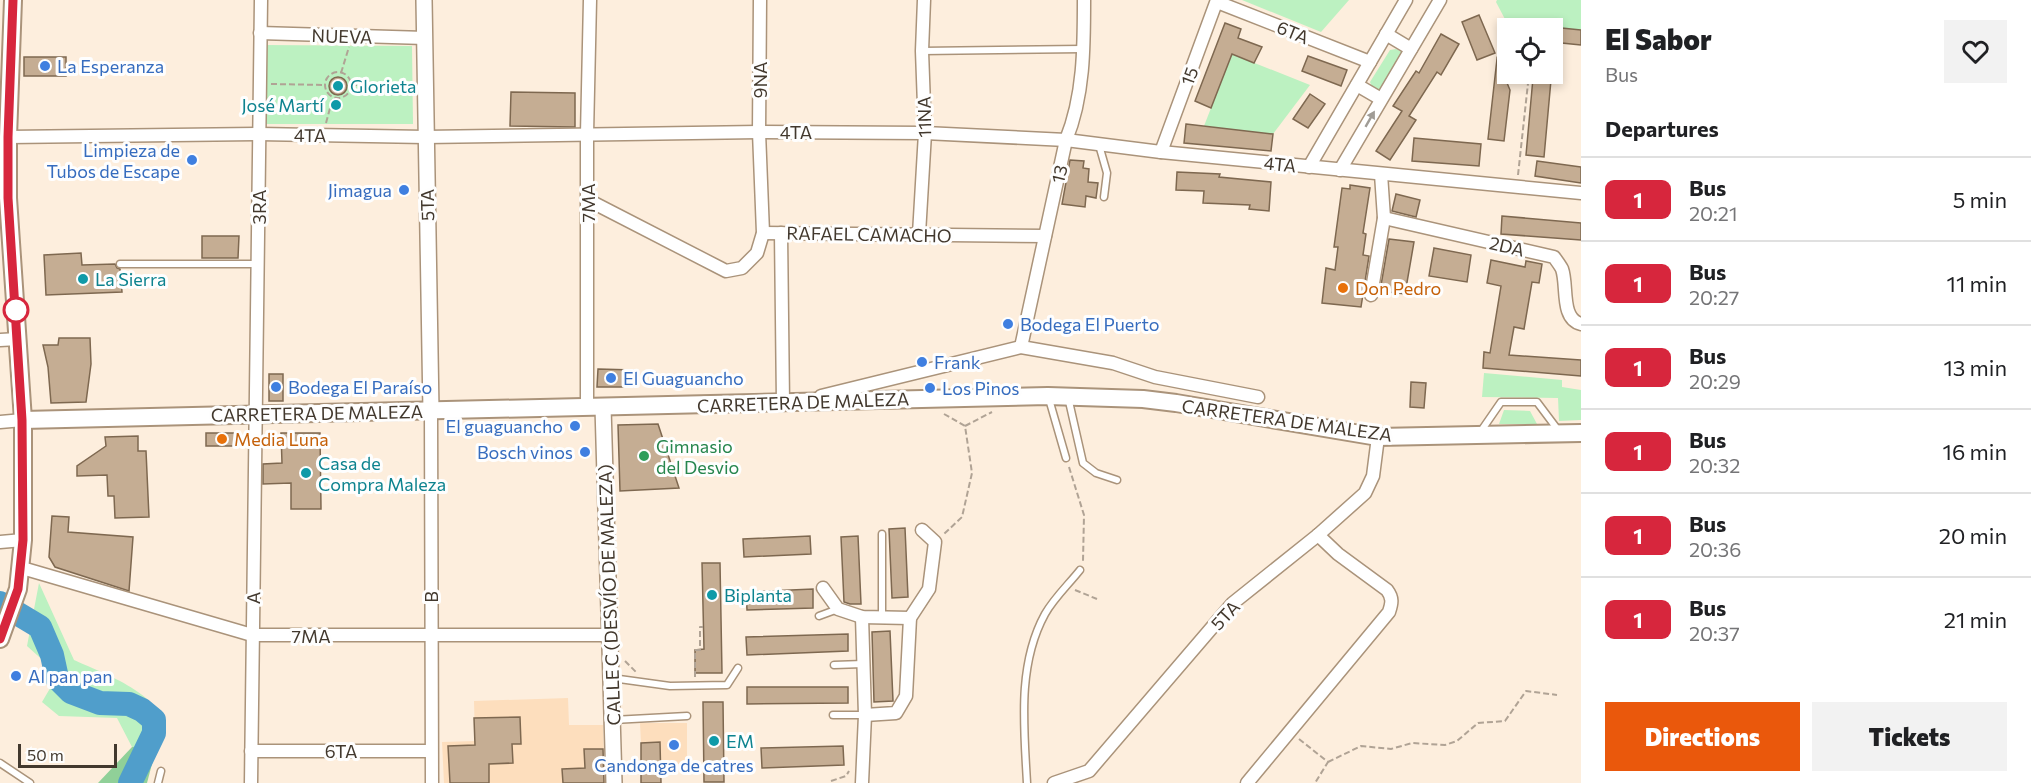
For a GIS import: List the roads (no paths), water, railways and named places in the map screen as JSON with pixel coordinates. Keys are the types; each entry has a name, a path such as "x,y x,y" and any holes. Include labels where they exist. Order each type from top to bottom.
{"main road":[{"path":"1,637 18,589 22,568 23,540 22,420 18,339 4,198 13,0"},
{"name":"CARRETERA DE MALEZA","path":"22,420 1068,396 1143,399 1176,403 1378,436 1581,433"}],"street":[{"name":"3RA","path":"257,414 261,0"},
{"name":"5TA","path":"424,0 431,411"},
{"name":"7MA","path":"590,0 587,134 595,407"},
{"name":"9NA","path":"760,0 759,132 763,233"},
{"name":"11NA","path":"919,234 925,133 922,51 924,0"},
{"name":"13","path":"1021,347 1066,140 1075,119 1084,49 1084,0"},
{"path":"1309,167 1406,0"},
{"path":"1340,170 1440,0"},
{"name":"6TA","path":"1217,1 1370,62"},
{"name":"15","path":"1161,152 1217,1"},
{"name":"NUEVA","path":"260,33 424,38"},
{"path":"1386,34 1411,49"},
{"path":"1356,85 1381,99"},
{"name":"4TA","path":"8,137 259,134 425,137 759,132 925,133 1066,140 1161,152 1581,193"},
{"path":"1371,295 1384,218 1381,174"},
{"name":"RAFAEL CAMACHO","path":"588,200 726,271 742,268 757,253 763,233 1045,236"},
{"name":"2DA","path":"1384,218 1554,256 1562,269 1569,317 1577,324 1581,324"},
{"path":"782,233 783,403"},
{"path":"0,340 18,339"},
{"path":"800,402 1021,347 1113,363 1155,377 1258,397"},
{"name":"CALLE C (DESVÍO DE MALEZA)","path":"595,407 610,641 614,783"},
{"name":"B","path":"431,411 432,783"},
{"name":"A","path":"251,783 257,414"},
{"path":"0,422 22,420"},
{"name":"5TA","path":"1054,783 1070,781 1089,771 1233,603 1318,535 1365,493 1373,476 1378,436"},
{"path":"865,715 896,713 906,696 910,618 929,590 936,542 922,530"},
{"path":"1247,783 1389,612 1392,604 1392,597 1388,590 1338,554 1318,535"},
{"path":"0,542 23,540"},
{"name":"7MA","path":"22,568 252,635 610,641"},
{"path":"823,588 838,609 862,617 910,618"},
{"path":"862,617 865,715 862,783"},
{"name":"6TA","path":"251,751 431,751"}],"lane":[{"path":"922,51 1084,49"},
{"path":"1099,144 1107,173 1104,197"},
{"path":"120,264 259,264"},
{"path":"1048,396 1066,458"},
{"path":"1068,396 1083,462 1096,473 1117,480"},
{"path":"1479,435 1501,402 1536,402 1560,433"},
{"path":"882,534 882,618"},
{"path":"1027,783 1023,704 1032,643 1046,612 1080,570"},
{"path":"819,616 838,609"},
{"path":"834,664 864,664"},
{"path":"611,678 695,686 728,686 738,668"},
{"path":"833,715 865,715"},
{"path":"612,720 687,716"},
{"path":"0,763 30,783"},
{"path":"158,783 160,771"}],"waterway":[{"path":"0,603 40,627 52,655 57,678 71,692 100,703 129,704 142,710 154,720 154,733 130,783"}],"place":[{"name":"La Esperanza","path":"45,66"},
{"name":"Glorieta","path":"338,86"},
{"name":"José Martí","path":"336,105"},
{"name":"Limpieza de Tubos de Escape","path":"192,160"},
{"name":"Jimagua","path":"404,190"},
{"name":"La Sierra","path":"83,279"},
{"name":"Don Pedro","path":"1343,288"},
{"name":"Bodega El Puerto","path":"1008,324"},
{"name":"Frank","path":"922,362"},
{"name":"El Guaguancho","path":"611,378"},
{"name":"Bodega El Paraíso","path":"276,387"},
{"name":"Los Pinos","path":"930,388"},
{"name":"El guaguancho","path":"575,426"},
{"name":"Media Luna","path":"222,439"},
{"name":"Bosch vinos","path":"585,452"},
{"name":"Gimnasio del Desvio","path":"644,456"},
{"name":"Casa de Compra Maleza","path":"306,473"},
{"name":"Biplanta","path":"712,595"},
{"name":"Al pan pan","path":"16,676"},
{"name":"EM","path":"714,741"},
{"name":"Candonga de catres","path":"674,745"}]}
